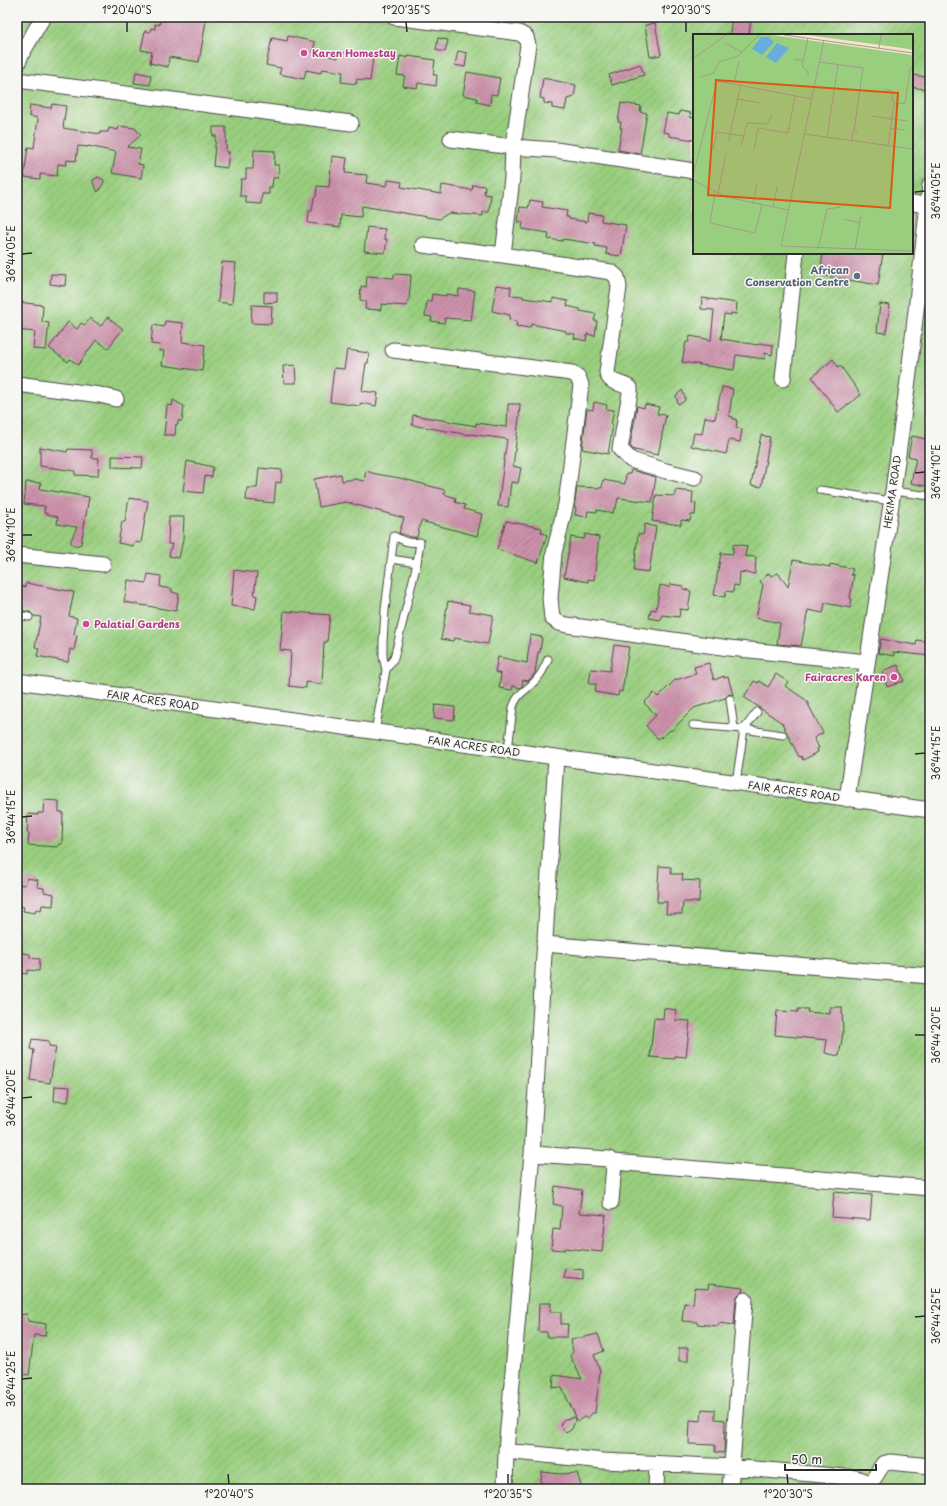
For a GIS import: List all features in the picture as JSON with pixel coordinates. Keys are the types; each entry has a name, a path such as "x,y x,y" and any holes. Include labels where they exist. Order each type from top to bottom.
{"street":[{"path":"18,58 43,17"},
{"path":"394,17 519,34 526,37 528,45 513,147 512,178 503,255"},
{"path":"17,80 351,123"},
{"path":"451,139 513,147 563,151 693,171"},
{"name":"HEKIMA ROAD","path":"847,799 892,496 926,247 930,185"},
{"path":"913,203 928,205"},
{"path":"422,245 503,255 610,272 617,277 619,286 607,372 610,380 626,385 630,388 620,449 631,460 695,478"},
{"path":"783,379 796,254"},
{"path":"394,350 572,373 578,378 581,385 574,450 566,504 554,552 550,598 552,618 555,621 567,625 729,648 867,662"},
{"path":"17,384 100,395 116,399"},
{"path":"17,555 103,564"},
{"name":"FAIR ACRES ROAD","path":"17,681 930,810"},
{"path":"505,1489 506,1451 532,1154 556,757"},
{"path":"544,944 930,976"},
{"path":"532,1154 609,1159 613,1162 930,1188"},
{"path":"611,1202 613,1162"},
{"path":"730,1489 733,1467 745,1300"},
{"path":"506,1451 603,1461 733,1467 856,1478 862,1480 870,1488 883,1464 890,1462 930,1466"},
{"path":"656,1489 657,1464"}],"lane":[{"path":"820,490 892,496 930,496"},
{"path":"375,732 386,670 383,657 383,642 385,610 394,536 410,543 420,542 417,563 394,658 386,670"},
{"path":"391,559 417,563"},
{"path":"17,615 29,617"},
{"path":"508,750 515,701 519,694 536,680 548,659"},
{"path":"730,699 734,728"},
{"path":"736,783 744,729 757,712"},
{"path":"693,726 734,728 783,735"}],"green space":[{"path":"17,17 930,17 930,1489 17,1489"}],"building":[{"path":"161,17 182,17 206,21 199,62 169,57 168,67 150,63 152,52 141,50 145,31 150,32 151,28 155,29 155,24 159,25"},
{"path":"732,17 751,17 749,34 730,33"},
{"path":"655,23 661,55 650,57 645,25"},
{"path":"288,36 315,42 313,52 338,58 339,52 373,57 370,81 357,79 356,84 341,82 343,72 322,69 321,73 306,70 304,79 279,74 281,68 266,65 272,38 287,41"},
{"path":"438,38 448,40 445,52 436,50"},
{"path":"458,51 467,53 465,67 455,65"},
{"path":"400,56 435,60 433,75 437,75 436,86 418,83 417,88 403,86 405,76 397,75"},
{"path":"640,64 644,75 612,85 609,75"},
{"path":"136,72 151,75 150,85 134,83"},
{"path":"467,72 500,78 497,95 491,94 490,105 477,102 477,98 463,95"},
{"path":"913,75 926,77 924,89 913,87"},
{"path":"543,78 576,85 574,97 567,99 565,110 552,108 552,104 544,103 544,99 540,98"},
{"path":"621,103 641,106 640,112 647,113 640,154 618,150 622,128 620,128 621,122 618,122"},
{"path":"52,104 66,106 63,128 100,134 100,132 108,132 109,128 118,130 119,126 135,128 141,135 127,147 141,149 138,164 143,165 141,178 112,173 116,152 88,146 78,146 76,161 67,160 66,165 58,164 57,176 40,174 40,179 24,177 28,147 34,148 38,118 29,116 30,105 51,108"},
{"path":"680,111 691,113 690,117 693,118 693,140 669,136 669,133 663,132 667,113 679,115"},
{"path":"213,127 226,127 226,152 229,152 227,168 213,166 216,136 213,136"},
{"path":"254,150 275,151 274,165 279,165 278,178 273,178 272,187 269,187 269,194 262,194 261,204 246,203 246,196 240,196 241,179 246,179 246,169 253,169"},
{"path":"332,156 347,158 345,173 367,175 366,183 387,186 388,180 402,182 401,187 441,194 442,185 472,190 473,185 485,186 484,194 491,195 489,212 483,212 483,216 449,213 439,219 362,206 361,217 341,215 340,227 308,223 309,211 312,211 317,186 329,187"},
{"path":"98,177 104,180 98,192 93,180"},
{"path":"530,200 543,202 542,207 567,211 566,217 569,217 569,219 587,222 588,213 602,215 601,221 626,225 621,256 606,254 607,248 595,246 596,244 563,239 562,241 548,239 549,233 522,229 523,222 518,222 520,207 528,208"},
{"path":"367,227 385,229 384,239 387,239 385,253 364,251"},
{"path":"823,254 883,254 878,285 820,275"},
{"path":"222,262 236,263 232,304 218,302"},
{"path":"51,274 66,275 65,286 50,284"},
{"path":"394,274 411,275 409,301 407,306 381,304 381,310 365,309 366,301 360,300 361,286 366,287 367,276 394,278"},
{"path":"496,285 511,287 510,295 553,302 553,298 568,301 567,306 580,309 580,311 596,314 594,321 597,321 595,336 587,334 586,341 574,338 575,334 566,333 566,331 531,324 530,328 516,326 517,321 509,320 510,315 492,311"},
{"path":"459,289 475,291 471,320 445,318 444,323 431,321 432,317 425,316 427,301 431,301 432,294 458,296"},
{"path":"264,292 277,292 277,302 264,303"},
{"path":"702,298 737,303 736,314 724,314 721,339 758,345 759,343 773,345 772,355 765,353 765,359 736,355 734,370 682,362 686,342 689,342 690,336 711,340 714,310 701,309"},
{"path":"17,302 43,305 42,322 49,323 46,350 33,349 35,332 17,330"},
{"path":"880,304 890,305 886,333 877,332"},
{"path":"252,305 272,306 271,324 251,323"},
{"path":"108,317 123,329 108,348 96,340 78,365 70,359 68,362 49,348 68,322 77,329 81,323 85,325 90,318 101,326"},
{"path":"165,321 183,323 182,342 205,345 202,371 162,365 164,351 159,351 160,345 151,344 153,325 164,327"},
{"path":"347,350 369,353 362,391 378,393 376,406 361,403 360,406 330,402 334,368 344,369"},
{"path":"833,359 838,367 840,365 861,395 838,412 812,377"},
{"path":"295,365 296,383 284,383 283,366"},
{"path":"722,387 733,389 729,416 736,419 736,428 742,429 740,442 729,440 726,454 691,446 694,433 702,434 705,417 715,419"},
{"path":"682,390 685,400 678,404 676,396"},
{"path":"173,400 184,406 182,421 178,421 178,425 176,424 175,435 164,435 167,405 172,406"},
{"path":"594,402 607,405 606,409 614,410 608,454 582,449 587,409 593,410"},
{"path":"508,404 520,404 513,466 521,468 518,483 511,482 508,507 498,506 507,439 470,435 412,425 413,415 476,426 476,423 507,427"},
{"path":"645,404 659,407 657,414 666,415 658,455 634,450 630,446 637,406 644,408"},
{"path":"761,435 770,437 761,487 751,485"},
{"path":"912,436 930,440 930,487 911,483 916,458 908,456"},
{"path":"40,447 67,452 68,449 92,450 92,458 99,458 98,476 75,475 75,471 40,466"},
{"path":"112,456 143,457 142,468 112,467"},
{"path":"187,461 213,467 212,477 205,476 203,493 183,491"},
{"path":"259,468 282,470 281,483 276,482 274,503 246,500 247,488 257,488"},
{"path":"631,470 656,477 652,502 618,498 616,508 614,508 613,513 597,510 597,512 588,511 587,517 575,515 576,508 574,507 577,487 602,488 603,480 625,484 626,474 630,474"},
{"path":"366,471 445,490 444,494 456,498 455,502 465,505 464,509 482,514 477,536 421,521 417,537 411,537 399,533 404,518 346,502 319,507 314,479 341,474 342,481 355,479 364,481"},
{"path":"26,482 41,483 40,489 89,497 81,544 76,546 71,543 77,527 57,524 58,517 44,513 45,506 24,504"},
{"path":"675,490 693,492 692,503 696,503 695,515 691,515 690,521 681,520 681,525 652,521 656,495 675,496"},
{"path":"129,498 148,501 141,543 134,542 133,546 118,543 122,522 125,522"},
{"path":"169,517 184,517 183,540 179,558 169,556 172,544 168,544"},
{"path":"506,521 542,528 541,532 547,535 538,563 497,549"},
{"path":"645,524 656,527 649,572 634,570 638,534 643,535"},
{"path":"585,534 599,537 594,580 588,579 588,582 564,577 571,537 584,539"},
{"path":"733,544 747,546 745,556 756,557 755,574 740,572 739,586 734,585 733,592 726,591 725,597 714,595 721,553 733,554"},
{"path":"793,560 830,567 830,564 853,569 851,575 854,575 850,598 852,599 850,608 825,603 823,613 808,610 801,646 777,644 780,623 756,618 763,585 760,581 769,573 771,576 778,573 788,587"},
{"path":"234,570 257,573 254,595 257,596 255,609 231,606"},
{"path":"148,574 161,576 160,587 172,589 172,592 179,594 176,611 124,602 128,580 146,583"},
{"path":"26,583 74,592 69,616 77,618 74,634 77,635 74,650 70,649 68,662 37,656 39,648 35,647 41,617 34,616 30,612 20,610 21,606 17,606 17,586 25,587"},
{"path":"670,584 683,586 683,589 691,591 688,610 680,609 679,617 662,615 661,620 649,618 651,609 656,610 660,585 669,587"},
{"path":"448,601 470,605 469,611 493,615 488,644 454,638 453,641 441,639"},
{"path":"284,611 330,615 327,642 324,642 322,684 306,682 306,688 289,686 291,651 280,650"},
{"path":"530,635 542,637 535,673 528,681 523,680 520,688 513,686 512,690 499,688 501,674 495,672 498,657 527,663"},
{"path":"881,639 916,645 917,640 930,642 930,656 893,652 895,656 878,653"},
{"path":"614,645 629,647 622,692 619,691 618,696 595,692 596,684 589,684 591,669 610,671"},
{"path":"709,663 714,680 724,676 724,678 728,677 733,695 729,694 725,698 694,708 671,731 670,730 662,738 661,736 658,739 646,726 656,715 644,703 654,693 658,697 675,680 696,674 694,667"},
{"path":"898,665 904,681 887,687 882,671"},
{"path":"776,674 788,682 785,686 806,700 823,733 814,738 819,748 817,749 818,752 803,760 801,756 799,757 782,723 744,697 754,681 758,683 759,681 768,687"},
{"path":"435,705 455,707 454,720 434,718"},
{"path":"44,800 59,801 59,812 63,812 62,844 59,844 58,847 28,845 28,814 38,815 38,813 43,813"},
{"path":"659,866 671,867 671,874 683,874 682,880 700,881 699,902 683,902 682,914 666,914 667,902 657,902"},
{"path":"27,878 38,880 37,887 44,888 44,892 54,894 53,906 42,905 41,910 36,909 35,913 23,911 24,907 17,905 17,886 19,886 19,884 25,885"},
{"path":"17,952 30,954 30,958 40,959 39,971 28,970 27,974 17,972"},
{"path":"830,1007 842,1007 843,1033 839,1056 825,1053 827,1040 775,1035 777,1011 798,1012 798,1009 808,1009 807,1012 830,1014"},
{"path":"664,1008 676,1010 675,1020 690,1021 686,1057 675,1056 675,1059 650,1057 654,1018 663,1019"},
{"path":"32,1039 49,1041 49,1046 56,1047 50,1083 30,1080 34,1050 30,1049"},
{"path":"55,1086 70,1087 68,1102 54,1101"},
{"path":"555,1186 582,1190 579,1213 606,1215 602,1252 565,1248 565,1250 551,1249 553,1229 560,1230 562,1206 553,1204"},
{"path":"834,1192 872,1195 870,1220 832,1217"},
{"path":"565,1268 583,1270 583,1280 564,1278"},
{"path":"709,1284 743,1288 742,1292 736,1299 734,1325 719,1323 718,1326 682,1321 684,1303 693,1304 695,1288 708,1289"},
{"path":"539,1303 551,1303 550,1312 561,1312 561,1324 568,1324 567,1337 547,1337 547,1332 538,1332"},
{"path":"27,1314 28,1321 46,1324 45,1336 34,1335 29,1375 17,1374 17,1315"},
{"path":"598,1334 604,1351 594,1355 600,1371 595,1413 592,1413 588,1418 584,1417 578,1421 576,1418 572,1429 566,1433 560,1426 562,1421 576,1417 562,1388 553,1387 554,1375 582,1379 570,1356 573,1352 571,1340"},
{"path":"679,1348 688,1348 688,1361 679,1361"},
{"path":"702,1409 715,1410 715,1419 725,1420 724,1453 715,1452 715,1445 689,1444 690,1420 701,1421"},
{"path":"542,1472 560,1474 577,1473 582,1489 540,1489"}],"place":[{"name":"Karen Homestay","path":"304,53"},
{"name":"African Conservation Centre","path":"857,276"},
{"name":"Palatial Gardens","path":"86,624"},
{"name":"Fairacres Karen","path":"894,677"}]}
